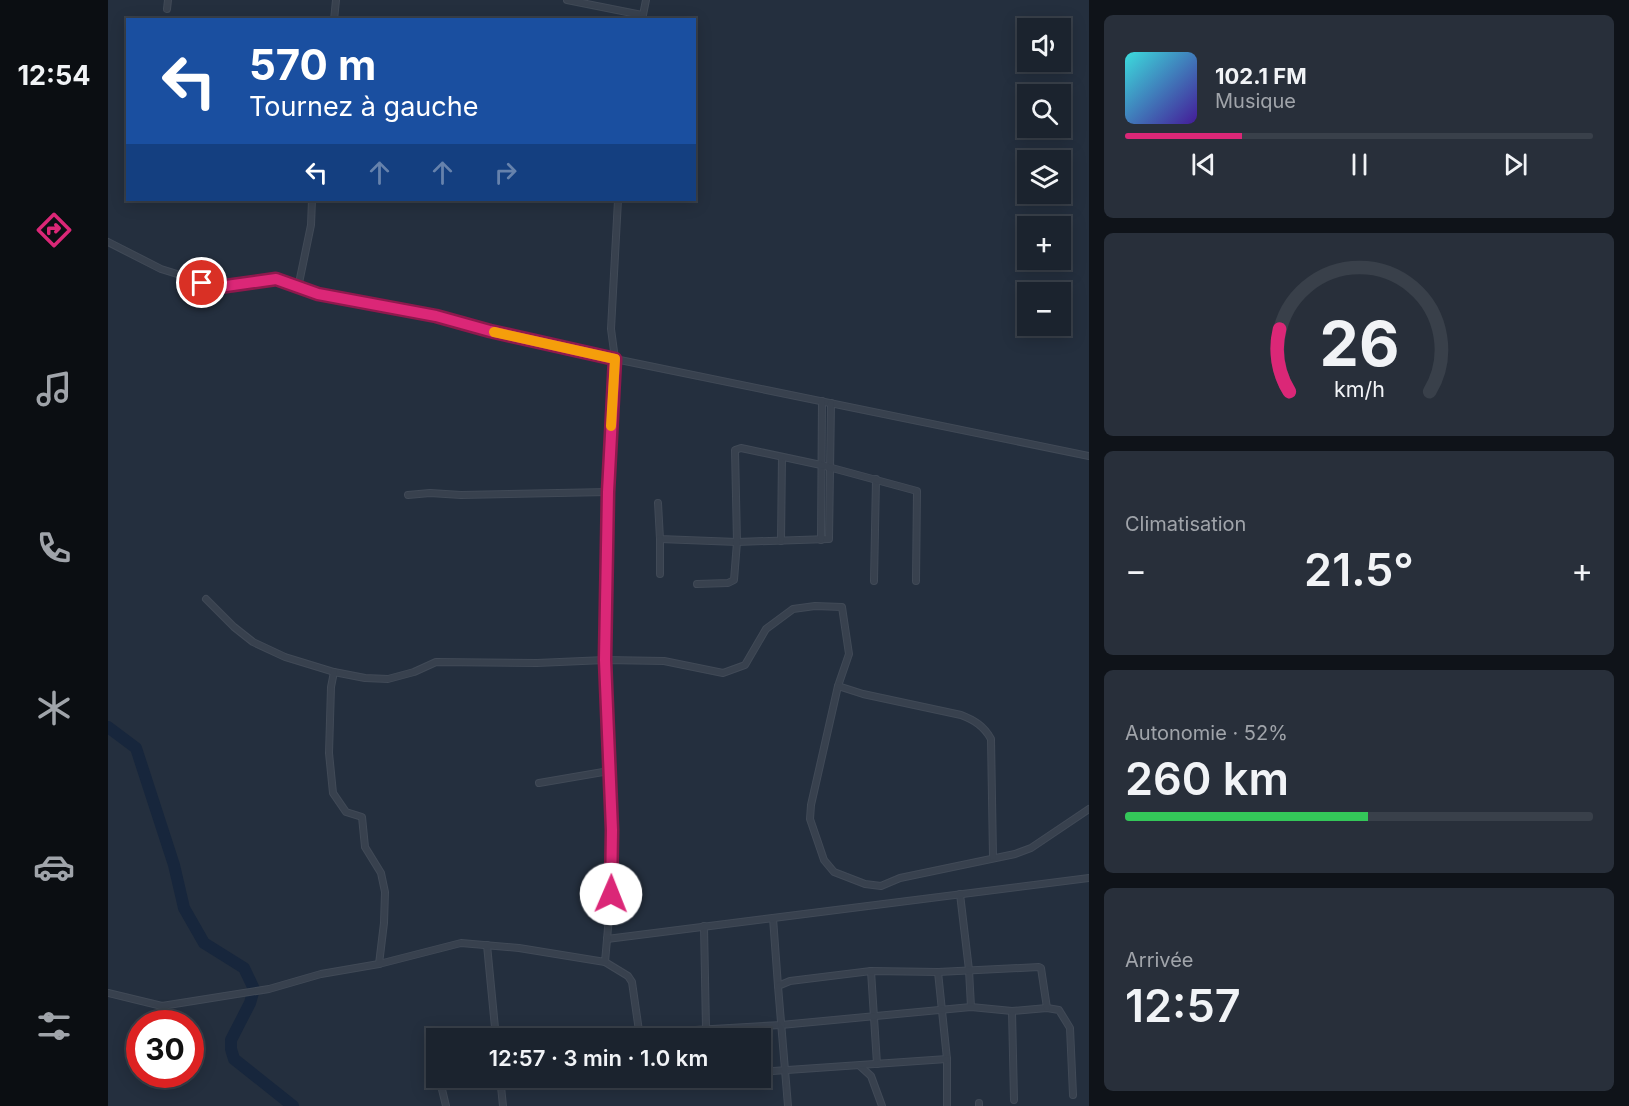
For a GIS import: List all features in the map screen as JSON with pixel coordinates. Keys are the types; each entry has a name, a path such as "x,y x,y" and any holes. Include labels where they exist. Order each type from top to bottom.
{"street":[{"path":"167,9 168,0"},
{"path":"334,18 336,0"},
{"path":"567,0 642,17 646,0"},
{"path":"298,288 311,225 312,201"},
{"path":"605,962 611,894 612,830 605,660 608,492 615,359 611,329 618,201"},
{"path":"108,242 160,269 219,287 276,279 298,288 329,296 436,316 490,331 615,359 1089,456"},
{"path":"821,540 822,401"},
{"path":"660,539 737,542 829,539 831,403"},
{"path":"697,584 728,584 734,580 737,542 735,450 741,447 830,467 917,491 916,581"},
{"path":"781,541 782,457"},
{"path":"874,581 876,479"},
{"path":"408,495 608,492"},
{"path":"658,503 660,574"},
{"path":"206,598 234,627 253,642 285,657 334,672 365,678 388,679 414,672 436,662 664,661 723,673 745,665 766,629 794,609 815,606 842,607 849,654 838,686 811,805 810,819 824,860 834,872 874,886 881,886 900,878 1015,854 1031,848 1089,809"},
{"path":"334,672 331,687 329,753 333,793 346,812 362,817 365,848 381,873 385,892 385,909 379,964"},
{"path":"838,686 863,694 961,715 972,719 986,730 991,739 993,857"},
{"path":"539,783 609,771"},
{"path":"607,939 1089,878"},
{"path":"960,894 971,1007"},
{"path":"773,918 788,1106"},
{"path":"704,926 706,1028"},
{"path":"108,993 162,1006 254,992 321,974 379,964 461,943 605,962 628,976 632,982 639,1028"},
{"path":"487,945 495,1028"},
{"path":"778,986 790,981 871,971 938,972 1039,967 1047,1008"},
{"path":"871,971 877,1064"},
{"path":"938,972 946,1059 947,1105"},
{"path":"725,1028 971,1007 1011,1011 1047,1008 1059,1010 1070,1028 1073,1095"},
{"path":"1011,1011 1014,1100"},
{"path":"771,1071 946,1059"},
{"path":"860,1065 871,1076 882,1106"},
{"path":"442,1088 446,1106"},
{"path":"501,1088 503,1106"}],"waterway":[{"path":"108,727 136,748 174,865 184,908 204,943 244,968 254,989 250,1003 231,1040 234,1059 293,1106"}],"slow traffic":[{"path":"494,332 615,359 611,426"}],"route":[{"path":"202,283 219,287 276,279 318,294 436,316 490,331 615,359 608,492 605,660 612,830 611,894"}]}
